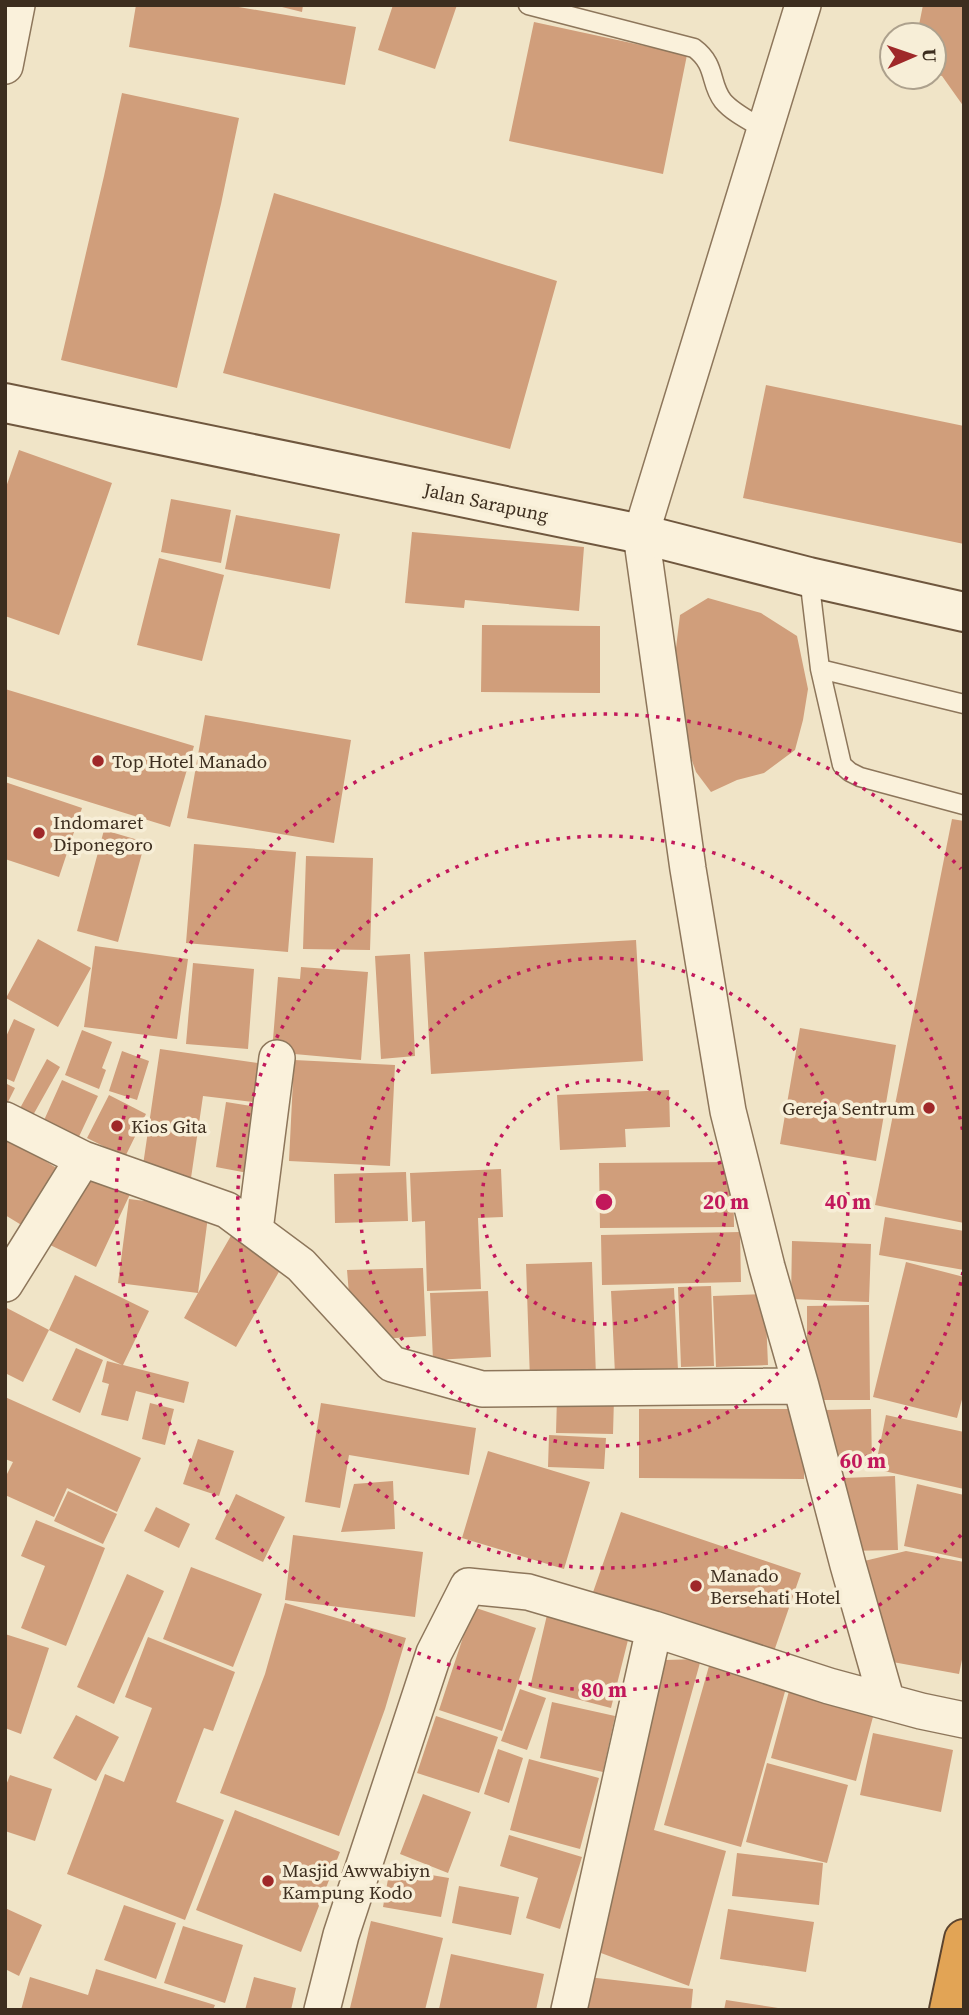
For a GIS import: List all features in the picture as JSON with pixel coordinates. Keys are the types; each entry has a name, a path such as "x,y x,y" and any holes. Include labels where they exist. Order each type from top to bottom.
{"highway":[{"path":"949,2010 964,1939"}],"main road":[{"name":"Jalan Sarapung","path":"5,403 641,534 809,577 964,612"}],"street":[{"path":"5,66 16,5"},
{"path":"803,5 641,534 688,869 728,1111 767,1267 887,1702"},
{"path":"254,1230 277,1058"},
{"path":"5,1120 83,1159 228,1210 301,1265 392,1364 482,1389 801,1386"},
{"path":"5,1284 83,1159"},
{"path":"322,2010 341,1935 434,1653 468,1586 528,1592 654,1629 829,1686 964,1720"},
{"path":"569,2010 654,1629"}],"lane":[{"path":"527,5 694,48 709,64 723,101 765,130"},
{"path":"809,577 820,669 842,765 860,777 964,805"},
{"path":"820,669 964,704"}],"building":[{"path":"136,5 227,5 356,27 345,85 129,47"},
{"path":"274,5 303,5 302,12"},
{"path":"393,5 457,5 435,69 378,50"},
{"path":"923,5 964,5 964,107 948,84 948,21 920,21"},
{"path":"534,22 687,55 663,174 509,141"},
{"path":"122,93 239,118 177,388 61,360"},
{"path":"274,193 557,281 510,449 223,373"},
{"path":"766,385 964,426 964,544 743,498"},
{"path":"19,450 112,483 59,635 5,616 5,490"},
{"path":"171,499 231,510 221,563 161,552"},
{"path":"236,515 340,534 330,589 225,569"},
{"path":"412,532 584,547 579,611 465,600 464,608 405,603"},
{"path":"159,558 224,575 202,661 137,645"},
{"path":"708,598 761,613 797,636 808,689 795,750 764,773 737,780 711,792 696,772 684,738 670,666 676,648 680,615"},
{"path":"482,625 600,626 600,693 481,692"},
{"name":"Top Hotel Manado","path":"5,689 194,746 170,827 5,776"},
{"path":"205,715 351,740 334,843 187,818"},
{"name":"Indomaret Diponegoro","path":"5,782 82,808 59,877 5,859"},
{"name":"Gereja Sentrum","path":"952,819 964,821 964,1223 875,1205"},
{"path":"104,830 145,842 118,942 77,931"},
{"path":"194,844 296,852 288,952 186,943"},
{"path":"306,856 373,858 370,950 303,949"},
{"path":"38,939 91,968 58,1027 6,998"},
{"path":"636,940 643,1061 431,1074 424,952"},
{"path":"95,946 188,959 177,1039 84,1027"},
{"path":"410,954 415,1056 381,1059 375,956"},
{"path":"193,963 254,969 248,1049 186,1044"},
{"path":"301,967 368,972 361,1060 272,1052 278,977 300,979"},
{"path":"14,1019 35,1029 14,1082 5,1078 5,1039"},
{"path":"800,1028 896,1045 876,1161 780,1144"},
{"path":"82,1030 112,1042 102,1068 106,1070 99,1089 65,1075"},
{"path":"160,1049 258,1063 253,1102 203,1096 191,1178 142,1172"},
{"path":"122,1051 149,1061 137,1100 109,1091"},
{"path":"47,1059 60,1067 32,1117 19,1110"},
{"path":"294,1060 395,1065 390,1166 289,1161"},
{"path":"62,1080 98,1096 76,1143 41,1127"},
{"path":"5,1083 15,1088 7,1104 5,1103"},
{"path":"669,1090 670,1127 625,1129 626,1147 560,1150 557,1095"},
{"name":"Kios Gita","path":"109,1095 146,1114 125,1157 87,1138"},
{"path":"226,1102 264,1108 253,1174 216,1167"},
{"path":"5,1136 63,1172 28,1229 5,1215"},
{"path":"733,1162 734,1227 600,1228 599,1163"},
{"path":"82,1168 131,1192 96,1267 46,1243"},
{"path":"501,1169 503,1217 478,1218 481,1289 427,1291 425,1221 412,1222 410,1173"},
{"path":"406,1172 408,1221 335,1223 334,1174"},
{"path":"129,1199 209,1209 198,1293 118,1283"},
{"path":"885,1217 964,1231 964,1270 879,1255"},
{"path":"740,1232 741,1282 602,1285 601,1235"},
{"path":"232,1234 284,1263 236,1347 184,1318"},
{"path":"792,1241 871,1244 869,1302 791,1299"},
{"path":"592,1262 596,1377 530,1380 526,1264"},
{"path":"906,1262 964,1277 964,1392 957,1418 873,1397"},
{"path":"423,1268 426,1336 381,1339 350,1306 347,1270"},
{"path":"75,1275 149,1311 123,1365 189,1382 184,1403 136,1391 128,1421 101,1415 109,1384 102,1382 107,1361 122,1365 49,1330"},
{"path":"711,1286 714,1366 681,1367 678,1287"},
{"path":"674,1288 678,1370 615,1374 611,1291"},
{"path":"488,1291 491,1357 433,1360 430,1293"},
{"path":"765,1294 768,1365 716,1367 713,1296"},
{"path":"869,1305 870,1400 807,1400 807,1306"},
{"path":"5,1307 49,1330 23,1382 5,1373"},
{"path":"76,1348 103,1360 80,1413 52,1400"},
{"path":"5,1397 141,1458 117,1512 67,1488 54,1517 5,1495 5,1478 13,1462 5,1459"},
{"path":"557,1397 614,1398 613,1434 556,1433"},
{"path":"150,1403 174,1409 165,1445 142,1439"},
{"path":"321,1403 476,1428 469,1475 349,1455 340,1508 305,1502"},
{"path":"639,1409 804,1409 804,1479 639,1478"},
{"path":"871,1409 872,1465 827,1466 825,1410"},
{"path":"886,1415 964,1432 964,1489 875,1469"},
{"path":"549,1435 606,1438 604,1469 548,1467"},
{"path":"198,1439 234,1451 219,1496 183,1484"},
{"path":"488,1451 590,1482 564,1569 462,1538"},
{"path":"895,1476 898,1550 845,1551 843,1478"},
{"path":"393,1481 395,1529 341,1532 354,1484"},
{"path":"917,1484 964,1495 964,1559 904,1546"},
{"path":"68,1491 117,1514 103,1544 54,1521"},
{"path":"236,1494 285,1517 263,1562 215,1539"},
{"path":"156,1507 190,1524 179,1548 144,1531"},
{"name":"Manado Bersehati Hotel","path":"621,1512 801,1573 771,1660 591,1598"},
{"path":"36,1520 105,1548 66,1646 21,1628 45,1566 21,1556"},
{"path":"293,1535 423,1552 415,1617 285,1600"},
{"path":"906,1551 964,1562 964,1650 959,1674 887,1661 860,1562"},
{"path":"191,1567 262,1594 233,1667 163,1639"},
{"path":"127,1574 164,1591 114,1704 77,1687"},
{"path":"285,1603 406,1638 385,1709 339,1836 220,1793 265,1674"},
{"path":"473,1607 536,1628 502,1731 439,1710"},
{"path":"547,1615 629,1636 611,1708 530,1687"},
{"path":"5,1634 49,1648 21,1734 5,1728"},
{"path":"148,1637 235,1672 213,1731 204,1728 176,1802 224,1820 185,1920 67,1874 105,1774 124,1782 152,1708 125,1697"},
{"path":"701,1659 654,1830 726,1851 689,1986 601,1953 609,1903 664,1660"},
{"path":"709,1666 786,1688 741,1847 664,1825"},
{"path":"520,1689 546,1698 527,1750 501,1741"},
{"path":"789,1691 874,1713 856,1781 771,1758"},
{"path":"552,1702 615,1716 603,1772 540,1758"},
{"path":"76,1715 119,1737 96,1781 53,1758"},
{"path":"436,1716 498,1737 479,1793 417,1773"},
{"path":"873,1733 953,1750 941,1812 860,1795"},
{"path":"498,1749 523,1758 509,1803 484,1794"},
{"path":"529,1759 599,1778 580,1849 510,1830"},
{"path":"767,1763 848,1785 827,1863 746,1842"},
{"path":"10,1775 52,1789 35,1841 5,1831 5,1788"},
{"path":"423,1794 471,1812 448,1873 400,1854"},
{"name":"Masjid Awwabiyn Kampung Kodo","path":"235,1810 340,1852 301,1952 196,1910"},
{"path":"509,1835 582,1857 560,1929 526,1918 538,1878 500,1866"},
{"path":"737,1853 823,1863 819,1905 732,1896"},
{"path":"390,1868 449,1878 441,1917 383,1907"},
{"path":"459,1886 519,1897 511,1935 452,1923"},
{"path":"124,1905 176,1923 156,1979 104,1960"},
{"path":"5,1908 42,1925 19,1976 5,1969"},
{"path":"728,1909 814,1922 806,1972 720,1959"},
{"path":"371,1921 443,1938 425,2010 350,2008"},
{"path":"183,1926 243,1945 225,2003 164,1983"},
{"path":"451,1954 544,1974 536,2010 439,2009"},
{"path":"96,1969 215,2005 213,2010 21,2010 30,1977 88,1995"},
{"path":"254,1977 296,1988 291,2010 245,2010"},
{"path":"588,1977 693,1989 691,2010 581,2010"},
{"path":"726,2000 778,2008 778,2010 724,2010"}],"place":[{"name":"Top Hotel Manado","path":"98,761"},
{"name":"Indomaret Diponegoro","path":"39,833"},
{"name":"Gereja Sentrum","path":"929,1108"},
{"name":"Kios Gita","path":"117,1126"},
{"name":"Manado Bersehati Hotel","path":"696,1586"},
{"name":"Masjid Awwabiyn Kampung Kodo","path":"268,1881"}]}
